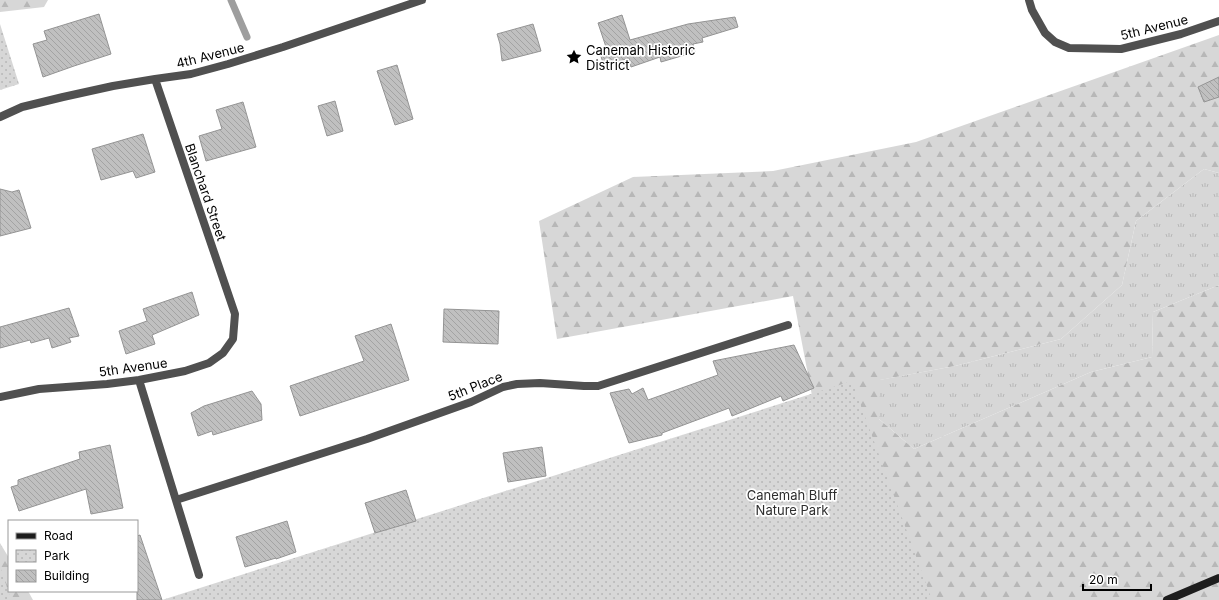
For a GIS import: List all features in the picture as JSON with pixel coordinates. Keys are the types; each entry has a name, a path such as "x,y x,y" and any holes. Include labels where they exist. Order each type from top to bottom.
{"main road":[{"path":"1167,600 1219,578"}],"street":[{"name":"4th Avenue","path":"0,117 35,104 113,86 191,74 235,62 422,0"},
{"name":"5th Avenue","path":"1029,0 1032,10 1045,33 1055,42 1069,48 1121,49 1181,34 1219,21"},
{"name":"Blanchard Street","path":"155,79 235,314"},
{"name":"5th Avenue","path":"0,397 39,389 139,380 185,371 209,363 223,353 233,339 235,314"},
{"name":"5th Place","path":"176,500 366,439 471,402 503,387 517,384 540,383 598,386 788,325"},
{"path":"139,380 199,575"}],"green space":[{"path":"0,0 48,0 44,7 0,12"},
{"path":"0,24 19,84 0,90"},
{"path":"1219,35 1219,173 1204,169 1136,221 1122,285 1061,339 955,366 880,380 879,419 914,449 1091,372 1152,357 1153,312 1219,285 1219,600 198,600 813,401 793,296 557,339 539,221 633,177 773,171 916,142"},
{"path":"1204,169 1219,173 1219,285 1153,312 1152,357 1091,372 914,449 879,419 879,380 955,366 1061,339 1122,285 1136,221"},
{"name":"Canemah Bluff Nature Park","path":"852,381 932,600 162,600"},
{"path":"0,543 8,556 8,592 29,592 33,600 0,600"},
{"path":"0,566 11,600 0,600"}],"building":[{"path":"99,14 111,54 43,77 33,44 47,40 44,31"},
{"path":"622,15 630,40 688,24 735,17 738,27 702,38 703,42 693,44 695,52 661,62 660,57 631,67 629,58 604,66 599,50 606,47 598,23"},
{"path":"533,24 541,51 502,61 497,34"},
{"path":"397,65 413,119 395,125 377,71"},
{"path":"1219,77 1219,97 1204,102 1198,87"},
{"path":"335,101 343,131 327,136 318,106"},
{"path":"243,102 256,147 206,161 199,136 222,129 216,110"},
{"path":"143,134 155,172 136,178 133,171 101,180 92,149"},
{"path":"0,189 12,192 19,190 31,228 0,236"},
{"path":"192,292 199,315 152,335 155,344 126,354 119,331 147,321 143,309"},
{"path":"69,308 79,336 69,338 71,342 52,348 49,338 31,343 30,340 0,348 0,327"},
{"path":"444,309 499,311 498,344 443,342"},
{"path":"391,324 409,380 300,416 290,386 364,361 355,336"},
{"path":"794,345 814,388 783,401 781,396 732,416 729,408 662,433 662,435 629,443 610,393 629,389 632,394 643,388 648,400 718,375 713,361"},
{"path":"252,391 261,404 262,420 213,435 212,431 198,436 191,413 204,406"},
{"path":"110,445 123,508 91,514 86,489 19,511 11,487 18,485 18,480 80,459 79,452"},
{"path":"542,447 546,476 508,482 503,453"},
{"path":"406,490 416,521 375,533 365,503"},
{"path":"287,521 296,552 245,567 236,537"},
{"path":"140,535 162,600 137,600 138,536"}],"waterway":[{"path":"231,0 247,37"}],"place":[{"name":"Canemah Historic District","path":"574,57"}]}
